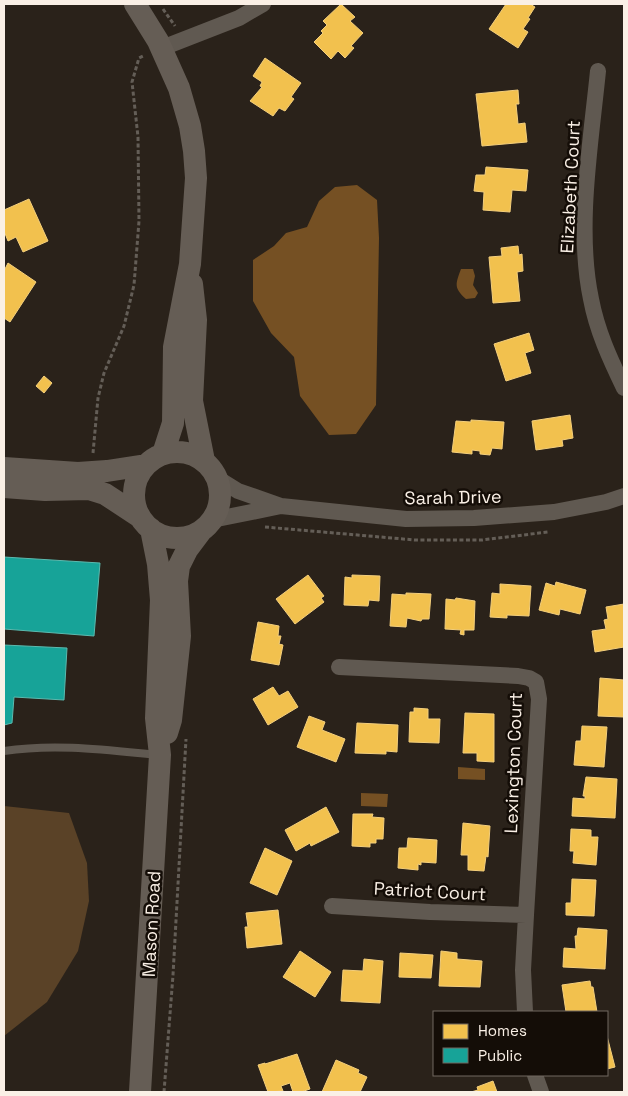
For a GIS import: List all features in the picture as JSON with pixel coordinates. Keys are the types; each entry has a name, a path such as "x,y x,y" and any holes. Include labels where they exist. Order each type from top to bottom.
{"main road":[{"path":"135,4 162,48 179,88 190,126 196,178 190,264 178,318 174,347 173,423 155,460 138,476 134,490 135,504 145,523"},
{"path":"4,487 44,490 89,489 106,494 163,536 176,538 190,536 207,525 219,507 220,493 211,470 192,401 196,320 190,264"},
{"path":"4,468 78,473 107,471 183,452 194,455 211,470"},
{"name":"Mason Road","path":"140,1092 160,755 156,718 161,600 158,564 145,523"},
{"name":"Mason Road","path":"160,755 171,720 180,636 177,581 179,566 187,550 207,525"}],"street":[{"path":"162,48 240,18 263,4"},
{"name":"Elizabeth Court","path":"598,70 585,232 587,273 591,299 602,338 624,388"},
{"name":"Sarah Drive","path":"211,470 238,490 281,506 406,519 474,518 554,512 606,502 624,496"},
{"name":"Sarah Drive","path":"207,525 281,506"},
{"name":"Lexington Court","path":"340,667 518,676 529,678 536,682 539,699 523,970 525,1011"},
{"name":"Patriot Court","path":"332,906 526,915"},
{"path":"535,1076 541,1092"}],"lane":[{"path":"4,751 24,748 70,747 160,755"}],"path":[{"path":"160,4 176,25"},
{"path":"92,458 98,398 104,373 124,326 134,285 140,220 138,137 132,82 140,58"},
{"path":"259,527 415,540 482,540 548,532"},
{"path":"164,1092 174,965 186,736"}],"shaded area":[{"path":"357,185 377,200 379,238 376,405 356,434 329,435 300,396 294,357 271,333 253,301 253,260 274,246 286,233 307,227 319,201 335,187"},
{"path":"461,269 473,269 475,276 473,285 478,293 475,298 466,299 459,292 457,283"},
{"path":"458,767 485,769 485,780 458,779"},
{"path":"361,793 388,794 387,807 361,806"},
{"path":"4,806 69,813 87,863 89,901 78,951 47,1002 4,1036"}],"building: Homes":[{"path":"341,4 355,17 350,21 363,33 351,46 354,48 345,58 338,51 331,59 314,42 323,33 321,31 327,25 323,21"},
{"path":"506,4 530,4 535,7 523,29 528,32 518,48 489,29"},
{"path":"265,58 301,83 291,97 294,99 285,111 279,108 273,116 250,101 262,87 260,86 262,82 253,76"},
{"path":"518,90 519,104 516,104 518,124 525,123 527,142 482,146 476,94"},
{"path":"486,167 528,170 526,191 512,190 510,212 483,210 484,192 474,191 476,175 485,175"},
{"path":"29,199 48,241 23,252 16,237 8,241 4,231 4,210"},
{"path":"518,246 519,255 522,254 523,271 517,272 520,301 493,303 489,257 502,256 501,248"},
{"path":"8,263 36,282 10,322 4,318 4,271"},
{"path":"529,333 534,350 525,353 531,373 506,381 494,344"},
{"path":"44,376 52,383 44,393 36,386"},
{"path":"570,415 573,438 562,440 563,446 536,450 532,421"},
{"path":"471,420 504,422 502,449 492,448 490,455 480,454 480,451 472,450 472,454 452,452 456,421 471,422"},
{"path":"308,575 324,596 321,598 324,602 295,624 276,599"},
{"path":"352,575 380,576 379,601 369,600 368,606 344,605 345,577 352,578"},
{"path":"556,582 586,590 580,614 560,609 559,615 539,610 546,583 555,586"},
{"path":"500,584 531,586 529,616 507,615 507,618 490,617 492,593 500,594"},
{"path":"406,593 431,594 429,619 422,619 421,621 407,618 406,627 390,626 392,594 406,595"},
{"path":"456,598 475,601 474,630 464,630 464,635 460,634 461,630 445,629 446,599 455,600"},
{"path":"624,604 624,647 595,652 592,631 606,629 604,620 608,619 606,607"},
{"path":"258,622 279,626 278,636 281,636 279,644 283,645 279,665 251,660"},
{"path":"600,678 624,680 624,717 598,716"},
{"path":"273,687 279,696 288,691 298,707 268,725 253,699"},
{"path":"414,708 428,709 428,719 440,719 439,743 409,742 410,712 414,712"},
{"path":"465,713 494,714 494,762 477,761 477,753 463,753"},
{"path":"309,716 325,722 322,730 345,739 336,762 297,747"},
{"path":"357,723 398,725 397,752 386,751 386,754 355,753"},
{"path":"582,726 607,727 604,767 574,765 576,741 581,741"},
{"path":"586,777 617,779 615,818 572,816 573,798 585,799 585,796 583,796"},
{"path":"326,807 339,832 311,846 310,843 296,851 285,830"},
{"path":"353,814 373,814 372,817 384,818 383,839 376,839 376,843 370,843 370,847 352,846"},
{"path":"463,823 490,826 488,857 486,856 484,871 468,870 468,855 461,855"},
{"path":"571,829 591,830 591,837 598,837 596,865 573,863 574,851 570,851"},
{"path":"408,838 437,840 436,863 421,862 421,865 418,864 418,870 398,868 399,848 407,848"},
{"path":"265,848 292,861 277,895 250,883"},
{"path":"572,879 596,880 594,916 566,915 566,903 571,903"},
{"path":"278,910 282,944 247,948 245,927 248,927 246,913"},
{"path":"578,928 607,930 605,969 563,967 564,948 576,949 575,936 577,936"},
{"path":"300,951 331,972 315,997 283,977"},
{"path":"441,951 457,953 457,959 482,961 480,987 439,986"},
{"path":"400,953 433,955 431,978 399,977"},
{"path":"364,959 383,961 380,1003 341,1001 343,970 363,971"},
{"path":"590,981 591,987 593,987 597,1011 566,1011 562,985"},
{"path":"608,1040 615,1067 608,1069"},
{"path":"297,1054 310,1089 293,1092 290,1083 281,1086 283,1091 268,1092 258,1065"},
{"path":"336,1060 359,1070 358,1073 367,1077 360,1092 322,1092"},
{"path":"493,1081 497,1092 471,1092 478,1090 477,1087"}],"building: Public":[{"path":"4,557 100,563 94,636 4,629"},
{"path":"4,645 67,648 64,700 14,697 12,723 4,725"}]}
